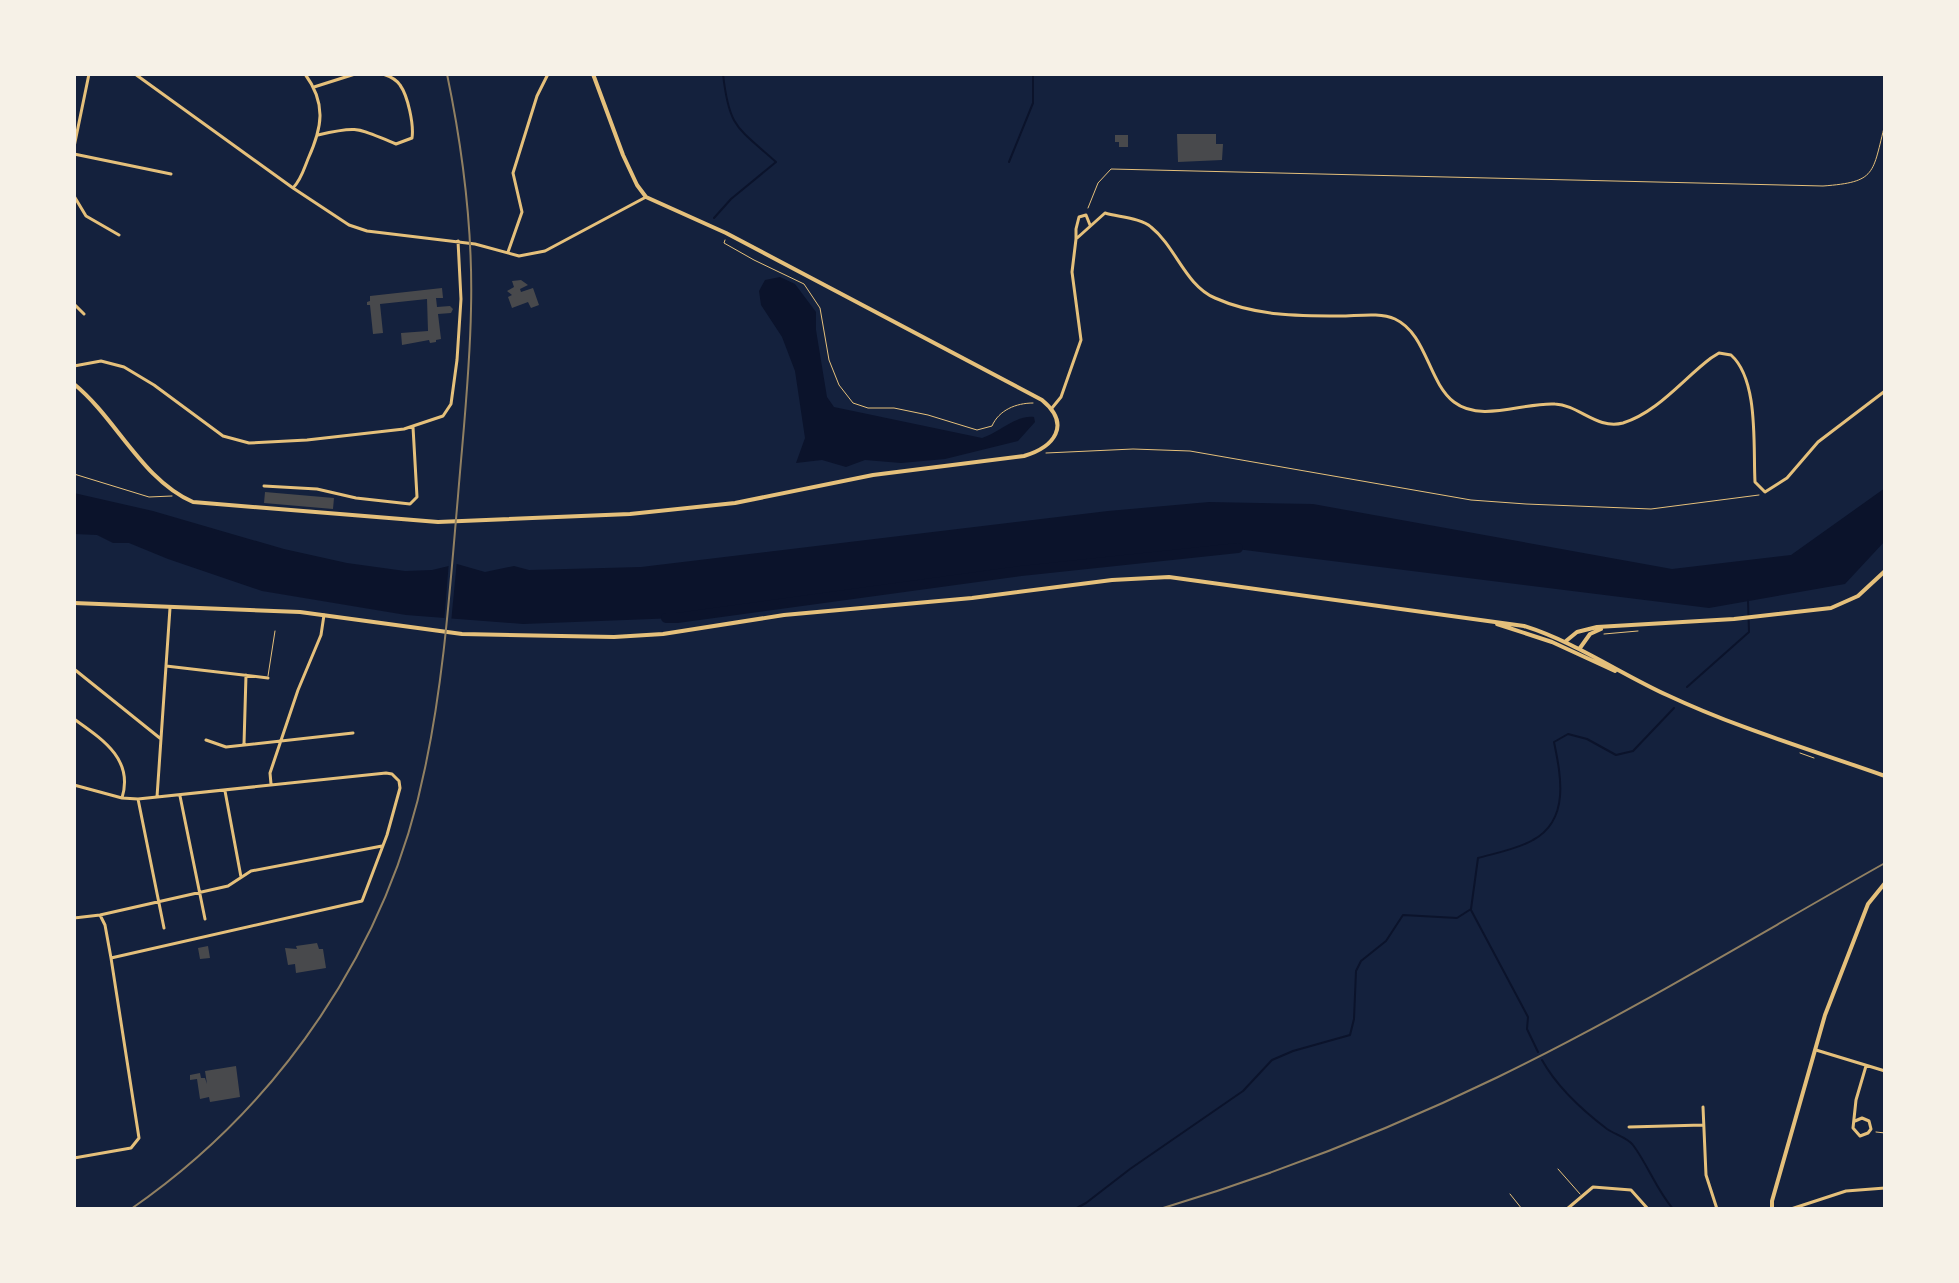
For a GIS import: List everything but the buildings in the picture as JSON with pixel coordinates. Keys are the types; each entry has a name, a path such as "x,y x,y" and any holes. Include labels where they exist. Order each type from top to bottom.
{"street":[{"path":"74,147 89,74"},
{"path":"139,74 293,188 338,218 367,231 458,241 519,256 538,254 646,197"},
{"path":"293,188 299,182 318,135 322,115 314,87 305,74"},
{"path":"314,87 355,74"},
{"path":"318,135 356,128 371,131 396,144 412,138 413,128 402,88 383,74"},
{"path":"507,253 522,212 513,173 537,96 548,74"},
{"path":"74,384 88,395 155,475 175,494 193,502 438,522 630,514 735,503 873,475 988,461 1040,451 1051,443 1057,431 1057,420 1052,408 1042,400 726,233 646,197 623,155 593,74"},
{"path":"74,154 171,174"},
{"path":"74,196 82,212 119,235"},
{"path":"1076,239 1105,213 1149,225 1193,282 1213,298 1290,316 1395,319 1414,337 1442,391 1457,405 1480,411 1554,403 1569,406 1602,423 1623,423 1663,399 1711,358 1719,353 1731,355 1746,377 1751,405 1755,482 1765,492 1787,478 1818,442 1885,391"},
{"path":"1052,408 1061,397 1081,340 1072,272 1079,217 1086,215 1090,226"},
{"path":"74,366 101,361 124,367 230,439 249,443 268,444 404,429 443,416 451,404 461,299 458,241"},
{"path":"74,304 84,314"},
{"path":"264,486 317,489 356,498 410,504 417,497 413,426"},
{"path":"1565,644 1577,632 1604,628 1831,608 1858,596 1885,571"},
{"path":"74,603 208,607 324,615 433,631 569,638 663,634 784,615 972,598 1146,577 1192,579 1524,626 1706,712 1885,776"},
{"path":"157,797 170,608"},
{"path":"271,784 270,773 298,690 321,635 324,615"},
{"path":"1491,621 1580,648 1622,673"},
{"path":"1580,648 1590,634 1604,628"},
{"path":"166,666 268,678"},
{"path":"74,669 161,739"},
{"path":"244,744 246,675"},
{"path":"74,719 116,753 125,774 122,798"},
{"path":"206,740 226,747 353,733"},
{"path":"74,785 122,798 138,799 392,774 399,781 400,788 364,898 356,904 111,958"},
{"path":"225,791 241,877"},
{"path":"180,796 205,919"},
{"path":"138,799 164,928"},
{"path":"74,918 228,886 251,871 382,846"},
{"path":"1773,1209 1772,1201 1825,1015 1868,904 1885,883"},
{"path":"74,1158 131,1148 139,1138 111,958 100,915"},
{"path":"1815,1050 1885,1071"},
{"path":"1855,1121 1860,1118 1867,1120 1870,1131 1866,1135 1858,1135 1853,1128 1853,1114 1866,1066"},
{"path":"1703,1107 1706,1175 1717,1209"},
{"path":"1629,1127 1703,1125"},
{"path":"1567,1209 1593,1187 1631,1190 1648,1209"},
{"path":"1791,1209 1846,1191 1885,1188"}],"lane":[{"path":"268,678 275,631"},
{"path":"1558,1169 1582,1196"},
{"path":"1510,1194 1522,1209"}],"path":[{"path":"1086,215 1098,183 1111,169 1823,186 1853,184 1866,178 1872,169 1885,124"},
{"path":"726,233 724,243 804,284 820,308 829,360 839,385 853,403 868,408 894,408 928,415 977,430 992,426 994,420 1016,404 1042,400"},
{"path":"1040,451 1047,454 1133,449 1190,451 1471,500 1567,506 1651,509 1723,501 1765,492"},
{"path":"74,474 149,497 169,498 175,494"},
{"path":"1599,634 1647,630"},
{"path":"1870,1131 1885,1133"}],"water":[{"path":"780,277 795,284 816,312 827,397 834,407 982,438 1020,419 1034,417 1035,422 1018,441 945,459 901,463 865,460 846,467 822,460 796,463 805,438 795,371 782,337 761,305 759,291 765,280"},
{"path":"1885,488 1885,541 1845,584 1709,608 1229,548 1021,571 677,618 523,624 406,615 262,591 129,543 113,543 97,535 74,534 74,493 347,563 405,571 432,570 457,564 485,572 514,566 529,570 641,567 1108,511 1209,502 1313,504 1672,569 1791,555"}],"pier":[{"path":"457,560 451,623 444,623 449,561"}],"waterway":[{"path":"714,218 731,199 776,162 737,125 728,106 723,74"},
{"path":"1009,162 1033,103 1033,74"},
{"path":"666,618 1021,571 1238,548"},
{"path":"1687,687 1749,632 1748,600"},
{"path":"1075,1209 1243,1091 1272,1060 1350,1035 1354,1019 1356,971 1361,961 1386,941 1403,915 1457,918 1471,909 1478,858 1527,843 1545,831 1553,821 1560,796 1554,742 1568,734 1587,739 1616,755 1633,751 1674,708"},
{"path":"1471,910 1528,1017 1527,1029 1538,1052"},
{"path":"1542,1060 1555,1080 1579,1106 1633,1145 1673,1209"}],"railway":[{"path":"131,1209 185,1168 235,1122 280,1071 320,1017 355,959 385,898 408,834 432,734 442,667 469,356 469,220 447,74"},
{"path":"1160,1209 1332,1150 1498,1077 1645,1000 1885,863"}]}
